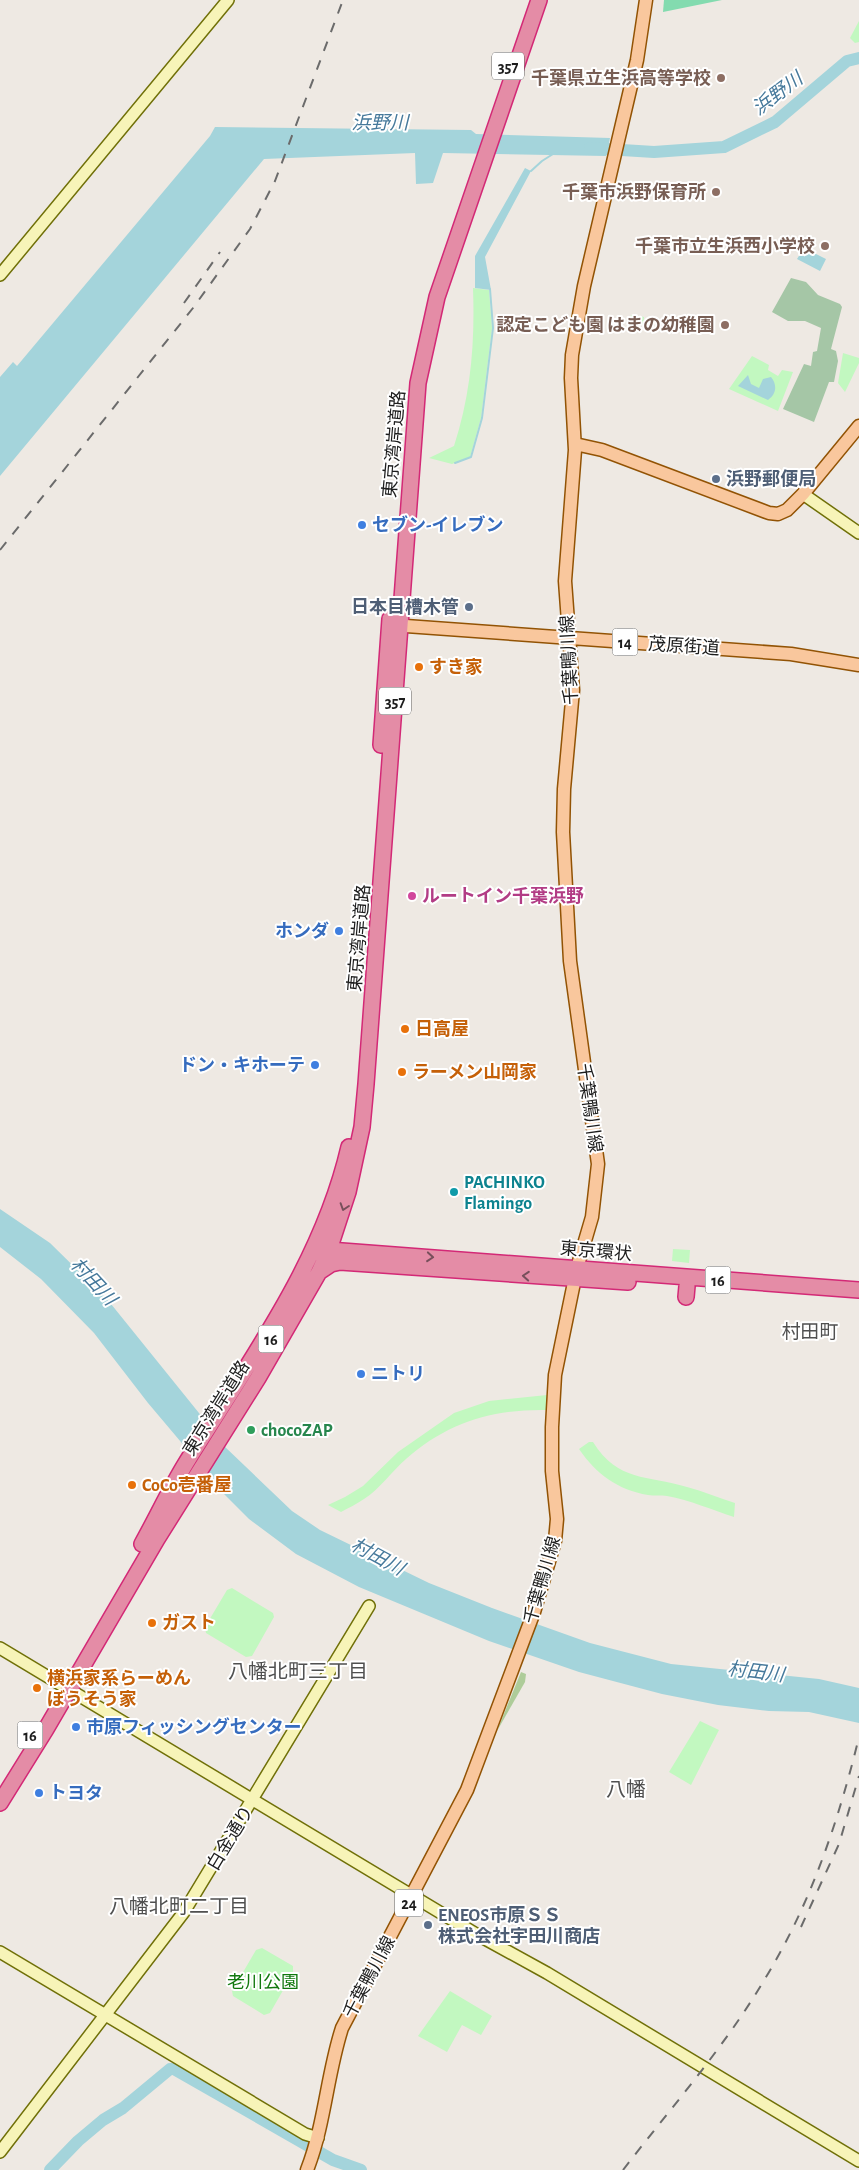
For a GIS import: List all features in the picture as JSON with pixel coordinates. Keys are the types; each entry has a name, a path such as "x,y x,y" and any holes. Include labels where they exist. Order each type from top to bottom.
{"highway":[{"name":"東京湾岸道路","path":"490,132 531,0"},
{"name":"東京湾岸道路","path":"0,1787 64,1687 191,1470 319,1272 345,1204 362,1127 366,1084 408,404 413,366 427,305 539,0"},
{"name":"東京湾岸道路","path":"218,1427 307,1262 319,1236 343,1167 353,1127 358,1090 395,625"},
{"path":"319,1236 321,1246 327,1252"},
{"name":"東京環状","path":"327,1252 335,1257 387,1260 424,1268"},
{"name":"東京環状","path":"327,1252 576,1274 686,1292 859,1299"},
{"name":"16","path":"218,1427 319,1256 327,1252"},
{"name":"東京環状","path":"319,1272 330,1264 340,1262 859,1290"},
{"name":"東京湾岸道路","path":"0,1803 156,1519 191,1470"}],"main road":[{"name":"千葉鴨川線","path":"307,2170 315,2147 342,2028 467,1790 516,1662 553,1552 556,1531 552,1471 554,1390 557,1360 576,1274 592,1217 598,1164 574,997 562,832 573,690 565,581 575,444 571,378 573,339 637,60 646,0"},
{"path":"575,444 602,450 769,513 782,513 803,494 859,426"},
{"name":"茂原街道","path":"395,625 791,654 859,665"}],"street":[{"path":"0,275 228,0"},
{"path":"803,494 859,533"},
{"name":"白金通り","path":"0,2152 184,1912 369,1606"},
{"path":"0,1648 412,1896 547,1974 859,2161"},
{"path":"0,1952 305,2134 315,2147"}],"green space":[{"path":"664,0 722,0 663,12"},
{"path":"859,21 859,42 855,43 850,38"},
{"path":"791,278 806,282 818,295 840,304 842,307 831,349 836,351 838,361 834,382 829,382 814,422 783,409 804,364 811,366 813,352 817,351 821,328 805,321 788,321 772,312"},
{"path":"473,288 489,290 492,328 481,418 470,457 452,464 429,458 454,446 460,427 471,368"},
{"path":"631,315 644,317 643,325 640,325 636,330 629,326"},
{"path":"843,353 859,358 859,363 845,392 838,383"},
{"path":"752,356 769,365 768,370 778,376 782,370 793,372 778,411 729,389"},
{"path":"673,1249 690,1250 689,1263 672,1261"},
{"path":"547,1395 547,1410 508,1412 454,1427 422,1447 361,1501 341,1512 328,1505 363,1486 398,1452 454,1413 489,1401"},
{"path":"589,1442 593,1442 603,1455 623,1471 673,1483 735,1503 734,1517 684,1500 637,1493 617,1485 600,1473 579,1449"},
{"path":"232,1588 273,1613 274,1617 252,1656 246,1657 206,1633 205,1627 227,1590"},
{"path":"521,1672 526,1674 525,1682 497,1731"},
{"path":"700,1721 719,1730 691,1785 669,1772"},
{"name":"老川公園","path":"262,1948 293,1966 293,1973 270,2013 264,2015 233,1996 232,1991 256,1950"},
{"path":"450,1991 492,2016 481,2035 462,2025 447,2052 418,2036"}],"water":[{"path":"215,127 471,130 476,134 610,138 606,156 443,153 433,183 416,184 415,153 264,159 0,476 0,377 13,362 17,366 210,136"},
{"path":"525,168 531,171 485,257 491,290 475,288 475,256"},
{"path":"804,248 826,259 820,271 797,259"},
{"path":"748,375 751,384 759,388 763,379 771,377 775,389 771,398 768,400 738,386"},
{"path":"0,1209 50,1243 107,1299 203,1418 186,1448 148,1403 94,1333 41,1279 0,1247"},
{"path":"223,1445 292,1511 320,1530 429,1583 590,1643 671,1664 819,1679 859,1688 859,1723 809,1712 769,1711 718,1705 662,1694 579,1672 489,1641 359,1587 296,1554 249,1519 205,1475"}],"waterway":[{"name":"浜野川","path":"590,148 654,152 724,147 775,122 847,61 859,58"},
{"path":"531,171 553,154"},
{"path":"455,463 471,457 482,418 493,328 490,289"},
{"path":"50,2170 78,2141 103,2120 123,2108 170,2069 174,2069 333,2160 361,2170"}],"railway":[{"path":"0,550 193,308 250,229 275,181 343,0"},
{"path":"184,303 220,252"},
{"path":"623,2170 731,2031 780,1953 795,1924 821,1863 842,1801 859,1737"},
{"path":"801,1927 839,1844 859,1776"}],"place":[{"name":"千葉県立生浜高等学校","path":"721,78"},
{"name":"千葉市浜野保育所","path":"716,192"},
{"name":"千葉市立生浜西小学校","path":"825,246"},
{"name":"認定こども園 はまの幼稚園","path":"725,325"},
{"name":"浜野郵便局","path":"716,479"},
{"name":"セブン-イレブン","path":"362,525"},
{"name":"日本目槽木管","path":"469,607"},
{"name":"すき家","path":"419,667"},
{"name":"ルートイン千葉浜野","path":"412,896"},
{"name":"ホンダ","path":"339,931"},
{"name":"日高屋","path":"405,1029"},
{"name":"ドン・キホーテ","path":"315,1065"},
{"name":"ラーメン山岡家","path":"402,1072"},
{"name":"PACHINKO Flamingo","path":"454,1192"},
{"name":"ニトリ","path":"361,1374"},
{"name":"chocoZAP","path":"251,1430"},
{"name":"CoCo壱番屋","path":"132,1485"},
{"name":"ガスト","path":"152,1623"},
{"name":"横浜家系らーめん ぼうそう家","path":"37,1688"},
{"name":"市原フィッシングセンター","path":"76,1727"},
{"name":"トヨタ","path":"39,1793"},
{"name":"ENEOS市原ＳＳ 株式会社宇田川商店","path":"428,1925"}],"district":[{"name":"村田町","path":"810,1331"},
{"name":"八幡北町三丁目","path":"298,1671"},
{"name":"八幡","path":"626,1789"},
{"name":"八幡北町二丁目","path":"179,1906"}],"water label":[{"name":"村田川","path":"94,1281"},
{"name":"村田川","path":"378,1556"},
{"name":"村田川","path":"756,1671"}]}
